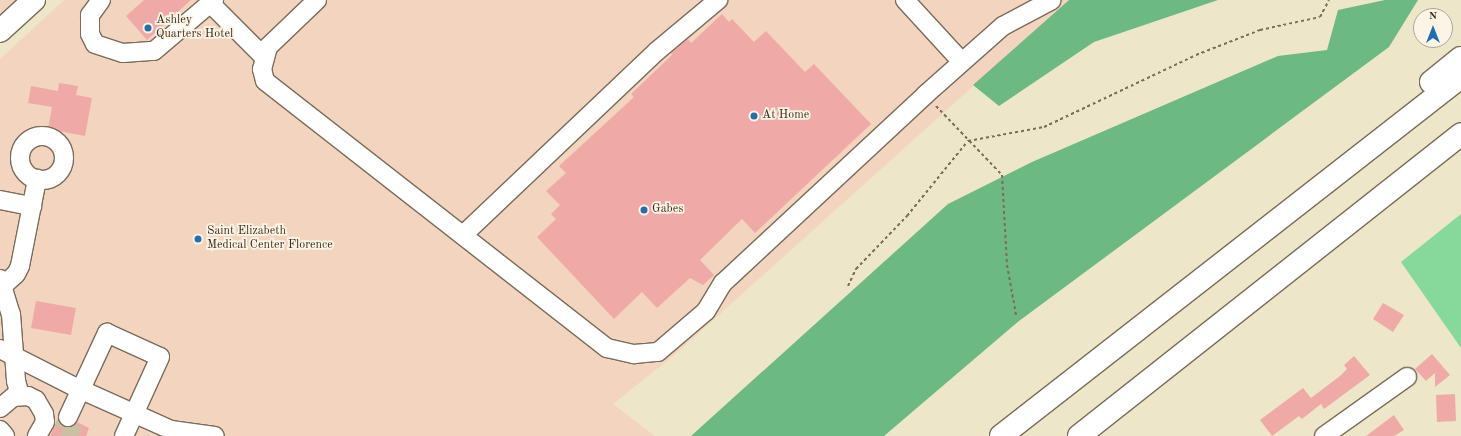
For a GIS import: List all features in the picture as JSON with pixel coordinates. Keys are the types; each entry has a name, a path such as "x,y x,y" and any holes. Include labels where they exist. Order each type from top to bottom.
{"main road":[{"path":"0,31 34,0"},
{"path":"1387,134 1433,80 1461,58"},
{"path":"1001,436 1461,77"},
{"path":"1079,436 1461,134"}],"street":[{"path":"101,0 90,15 90,34 96,44 123,53 154,51 212,2 264,56"},
{"path":"317,0 268,47 264,56 262,69 265,81 607,348 634,354 658,352 706,311 723,283 925,95 1002,26 1052,0"},
{"path":"462,235 657,52 718,0"},
{"path":"905,0 962,62"},
{"path":"20,395 16,381 16,358 11,314 2,282 16,274 20,266 37,179"},
{"path":"0,200 32,206"},
{"path":"68,417 107,333 160,356 124,436"},
{"path":"0,350 80,390 171,430 215,436"},
{"path":"1324,436 1407,377"},
{"path":"0,408 6,400 20,395 36,400 44,414 42,430 37,436"},
{"path":"0,430 5,436"}],"path":[{"path":"848,286 856,269 907,216 968,141 1044,127 1196,55 1260,30 1320,17 1330,0"},
{"path":"925,95 1002,175 1007,265 1016,315"}],"shaded area":[{"path":"0,0 34,0 0,31"},
{"path":"64,0 1069,0 673,356 613,404 655,436 0,436 0,59"}],"green space":[{"path":"1069,0 1218,0 1094,42 999,106 973,85"},
{"path":"1385,0 1418,0 1389,47 1019,321 884,436 691,436 948,204 1032,162 1278,56 1327,50 1338,10"},
{"path":"1461,214 1461,348 1401,262"}],"building":[{"name":"Ashley Quarters Hotel","path":"144,0 191,0 147,40 126,16"},
{"path":"722,14 729,22 732,19 754,42 766,31 805,72 814,64 871,124 755,233 742,219 700,260 714,275 703,285 690,278 657,308 642,292 614,319 537,237 556,219 551,214 560,205 546,191 566,173 559,166 634,97 631,94 672,55 671,53 688,39 691,43"},
{"path":"59,83 78,86 76,95 92,98 85,136 48,129 52,107 28,103 31,86 58,91"},
{"path":"36,301 76,308 71,335 31,328"},
{"path":"1383,303 1404,315 1393,332 1373,319"},
{"path":"1432,354 1450,375 1435,387 1435,373 1426,381 1415,369"},
{"path":"1354,356 1370,375 1324,409 1321,404 1302,419 1299,416 1272,436 1260,420 1303,388 1311,398 1340,376 1347,369 1344,365"},
{"path":"1455,394 1456,421 1437,422 1436,395"},
{"path":"1394,415 1404,430 1394,436 1366,436"},
{"path":"58,420 64,427 69,427 77,422 89,428 86,436 50,436"}],"tunnel":[{"path":"68,417 63,429 78,436"}],"place":[{"name":"Ashley Quarters Hotel","path":"148,28"},
{"name":"At Home","path":"754,116"},
{"name":"Gabes","path":"644,210"},
{"name":"Saint Elizabeth Medical Center Florence","path":"198,239"}]}
